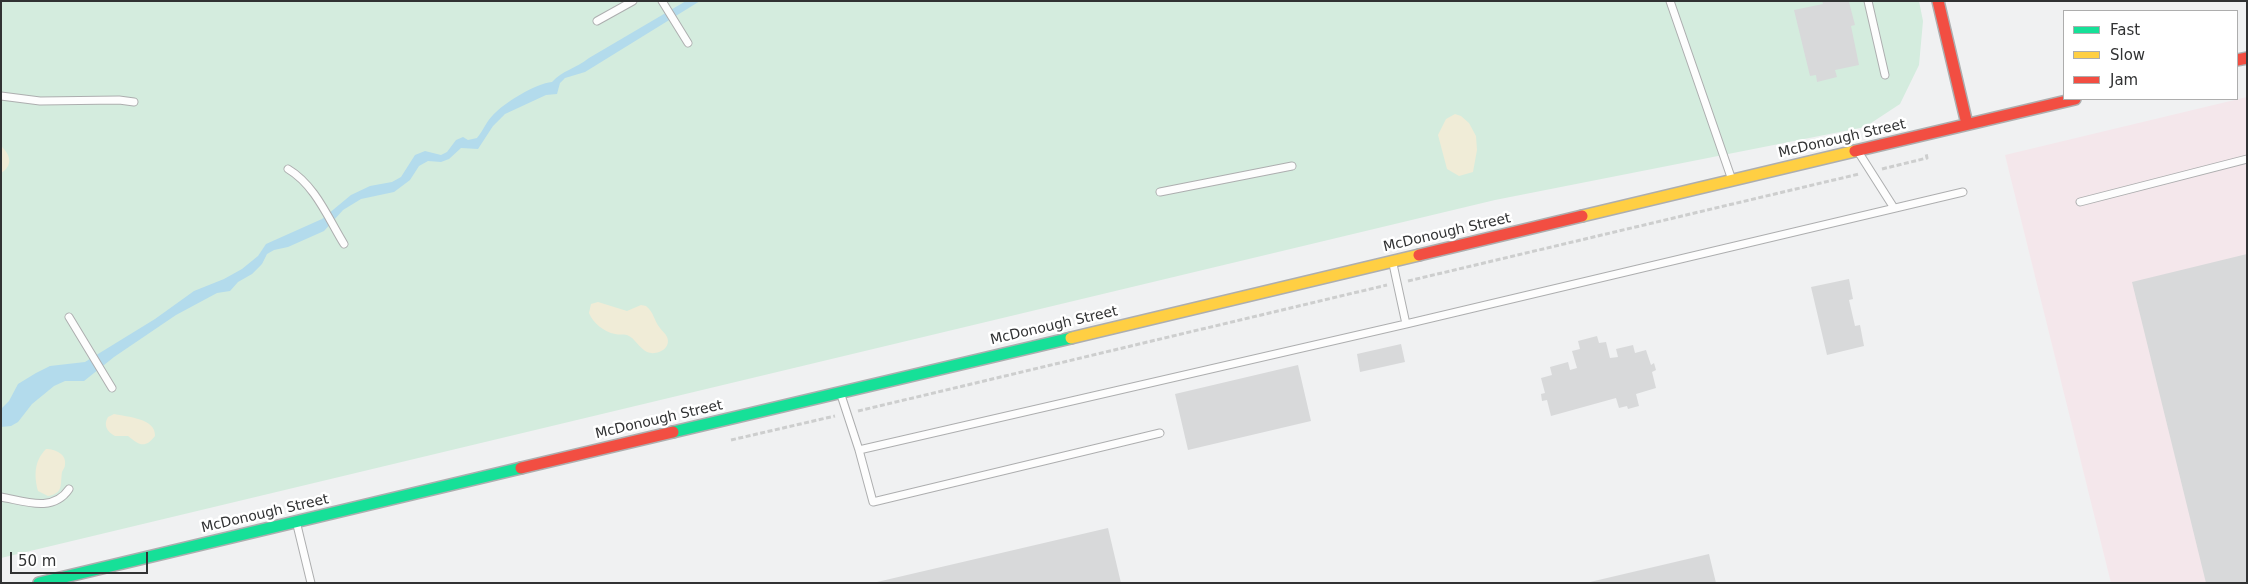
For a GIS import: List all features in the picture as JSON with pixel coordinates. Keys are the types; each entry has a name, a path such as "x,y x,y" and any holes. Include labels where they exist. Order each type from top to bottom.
{"street":[{"path":"1938,1 1968,124"},
{"name":"McDonough Street","path":"39,583 2071,100"}],"lane":[{"path":"597,21 633,1"},
{"path":"662,1 688,43"},
{"path":"1670,1 1732,180"},
{"path":"1868,1 1885,75"},
{"path":"1,96 40,102 119,100 134,102"},
{"path":"1858,150 1894,208"},
{"path":"2080,202 2247,159"},
{"path":"1160,192 1292,166"},
{"path":"288,168 303,179 320,202 344,244"},
{"path":"859,450 1406,324 1963,192"},
{"path":"1392,261 1406,324"},
{"path":"69,317 112,388"},
{"path":"840,393 859,450 873,502 1160,433"},
{"path":"1,496 48,504 62,497 68,489"},
{"path":"297,522 311,583"}],"path":[{"path":"722,442 1927,158 1923,135"}],"shaded area":[{"path":"2247,97 2247,583 2111,583 2005,155"}],"green space":[{"path":"1,1 1919,1 1923,21 1919,65 1900,104 1865,127 1495,200 1,558"}],"sand":[{"path":"1455,114 1461,116 1469,123 1476,136 1477,150 1473,172 1459,176 1447,169 1438,135 1446,119"},
{"path":"1,146 9,157 9,164 1,173"},
{"path":"598,302 627,311 641,305 646,306 666,336 667,345 659,352 647,352 630,336 611,333 603,329 596,324 589,313 591,304"},
{"path":"114,414 146,422 151,425 155,436 148,443 142,444 135,442 128,436 115,436 108,430 106,425 108,417"},
{"path":"46,449 60,453 65,461 59,491 48,496 38,491 36,480 37,464"}],"water":[{"path":"686,1 700,1 585,72 565,78 560,83 557,94 546,95 505,114 493,126 478,149 461,148 449,159 441,162 428,161 419,166 410,180 394,192 361,199 343,210 324,231 267,254 262,264 252,274 238,282 230,291 217,293 176,315 114,357 84,381 65,381 54,386 32,404 18,422 11,426 1,427 1,409 9,401 18,384 50,366 85,362 155,319 194,291 224,279 242,269 258,256 266,244 322,219 351,195 370,186 392,182 401,177 415,155 425,151 441,155 447,152 456,140 463,137 468,140 477,138 493,115 512,100 529,90 552,82 565,72"}],"building":[{"path":"1822,1 1849,2 1855,25 1851,26 1859,65 1835,70 1837,77 1817,82 1816,75 1810,76 1794,10 1823,4"},
{"path":"2247,254 2247,583 2206,583 2132,282"},
{"path":"1849,279 1853,299 1849,300 1855,326 1860,325 1864,346 1827,355 1811,287"},
{"path":"1597,336 1599,343 1606,342 1610,358 1618,357 1616,349 1633,345 1635,353 1646,350 1651,365 1654,363 1656,370 1652,372 1656,388 1636,394 1639,406 1628,409 1627,406 1619,408 1616,398 1551,416 1547,400 1542,401 1541,394 1545,393 1541,378 1552,375 1550,367 1568,362 1570,370 1577,368 1572,351 1580,349 1578,341"},
{"path":"1401,344 1405,362 1360,372 1357,354"},
{"path":"1298,365 1311,421 1188,450 1175,394"},
{"path":"1108,528 1121,583 877,583 877,582"},
{"path":"1709,554 1716,583 1590,583 1590,582"}],"traffic: fast":[{"path":"673,432 1071,338"},
{"path":"39,583 521,468"}],"traffic: slow":[{"path":"1582,216 1855,151"},
{"path":"1071,338 1419,255"}],"traffic: jam":[{"path":"1938,1 1967,124"},
{"path":"2238,60 2247,58"},
{"path":"1855,151 2071,100"},
{"path":"1419,255 1582,216"},
{"path":"521,468 673,432"}]}
